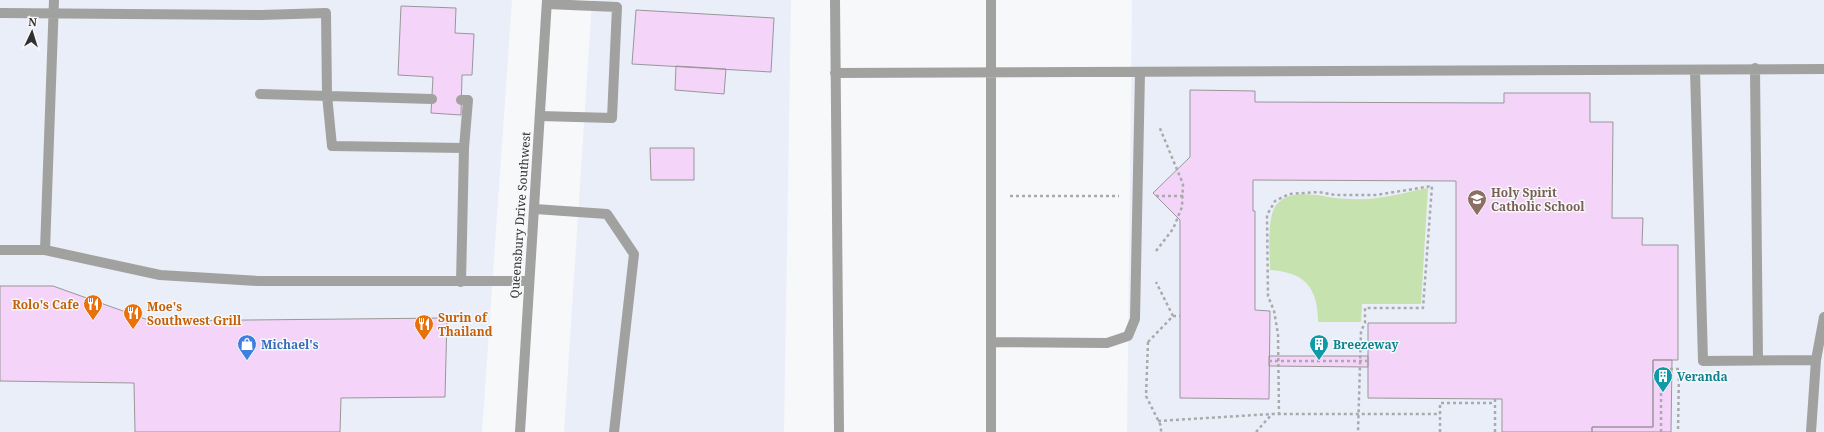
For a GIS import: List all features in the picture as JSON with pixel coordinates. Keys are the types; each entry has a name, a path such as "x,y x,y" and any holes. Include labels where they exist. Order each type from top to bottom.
{"street":[{"path":"45,250 54,0"},
{"path":"835,0 839,432"},
{"path":"990,0 991,432"},
{"path":"540,116 612,118 617,7 547,2"},
{"name":"Queensbury Drive Southwest","path":"520,432 547,2"},
{"path":"0,13 261,15 326,13 327,95 332,146 464,148"},
{"path":"835,73 1695,70 1755,68 1824,69"},
{"path":"1755,68 1758,360"},
{"path":"1695,70 1702,361 1816,360"},
{"path":"991,342 1107,343 1128,336 1135,319 1140,72"},
{"path":"260,94 432,99"},
{"path":"461,282 464,148 468,100 462,100"},
{"path":"535,209 607,214 634,254 614,432"},
{"path":"0,250 45,250 160,275 258,281 529,281"},
{"path":"1811,432 1816,360 1824,317"}],"path":[{"path":"1154,254 1173,229 1182,207 1183,196 1183,184 1168,145 1156,120"},
{"path":"1279,414 1278,334 1274,311 1268,296 1267,215 1275,201 1289,194 1319,192 1335,195 1376,195 1432,186 1423,308 1365,308 1364,323 1361,331 1358,432"},
{"path":"1008,196 1183,196"},
{"path":"1153,275 1174,316"},
{"path":"1148,343 1174,316 1180,316"},
{"path":"1148,335 1146,396 1161,426 1160,432"},
{"path":"1270,361 1368,361"},
{"path":"1660,432 1661,369 1679,368 1678,432"},
{"path":"1495,399 1496,432"},
{"path":"1440,432 1440,403 1495,403"},
{"path":"1158,420 1272,414 1440,414"},
{"path":"1256,432 1272,414"}],"shaded area":[{"path":"0,0 512,0 482,432 0,432"},
{"path":"592,0 791,0 784,432 564,432"},
{"name":"Holy Spirit Catholic School","path":"1132,0 1824,0 1824,432 1127,432"}],"green space":[{"path":"1428,188 1421,304 1362,304 1361,322 1318,322 1315,300 1312,291 1307,284 1301,278 1292,274 1270,270 1269,236 1271,217 1277,204 1282,199 1289,196 1304,194 1335,198 1372,199"}],"building":[{"path":"401,6 456,8 455,33 474,34 472,75 462,75 461,115 431,113 433,77 398,75"},
{"path":"636,10 774,18 771,72 632,64"},
{"path":"676,66 726,69 724,94 675,90"},
{"path":"1190,90 1255,91 1255,102 1504,103 1504,93 1590,93 1590,122 1613,122 1612,218 1643,218 1642,245 1678,245 1678,360 1653,360 1653,427 1592,427 1592,432 1502,432 1502,399 1368,398 1368,323 1456,323 1456,181 1253,180 1253,211 1255,211 1255,310 1270,311 1269,399 1180,398 1180,220 1153,193 1190,157"},
{"path":"650,148 694,148 694,180 651,180"},
{"path":"0,286 53,286 151,321 447,318 445,397 341,398 340,432 135,432 134,383 0,381"},
{"name":"Breezeway","path":"1269,356 1368,356 1368,367 1269,366"},
{"name":"Veranda","path":"1653,360 1672,360 1671,432 1592,432 1592,427 1653,427"}],"place":[{"name":"Holy Spirit Catholic School","path":"1477,216"},
{"name":"Rolo's Cafe","path":"93,321"},
{"name":"Moe's Southwest Grill","path":"133,330"},
{"name":"Surin of Thailand","path":"424,341"},
{"name":"Michael's","path":"247,361"},
{"name":"Breezeway","path":"1319,361"},
{"name":"Veranda","path":"1663,393"}]}
